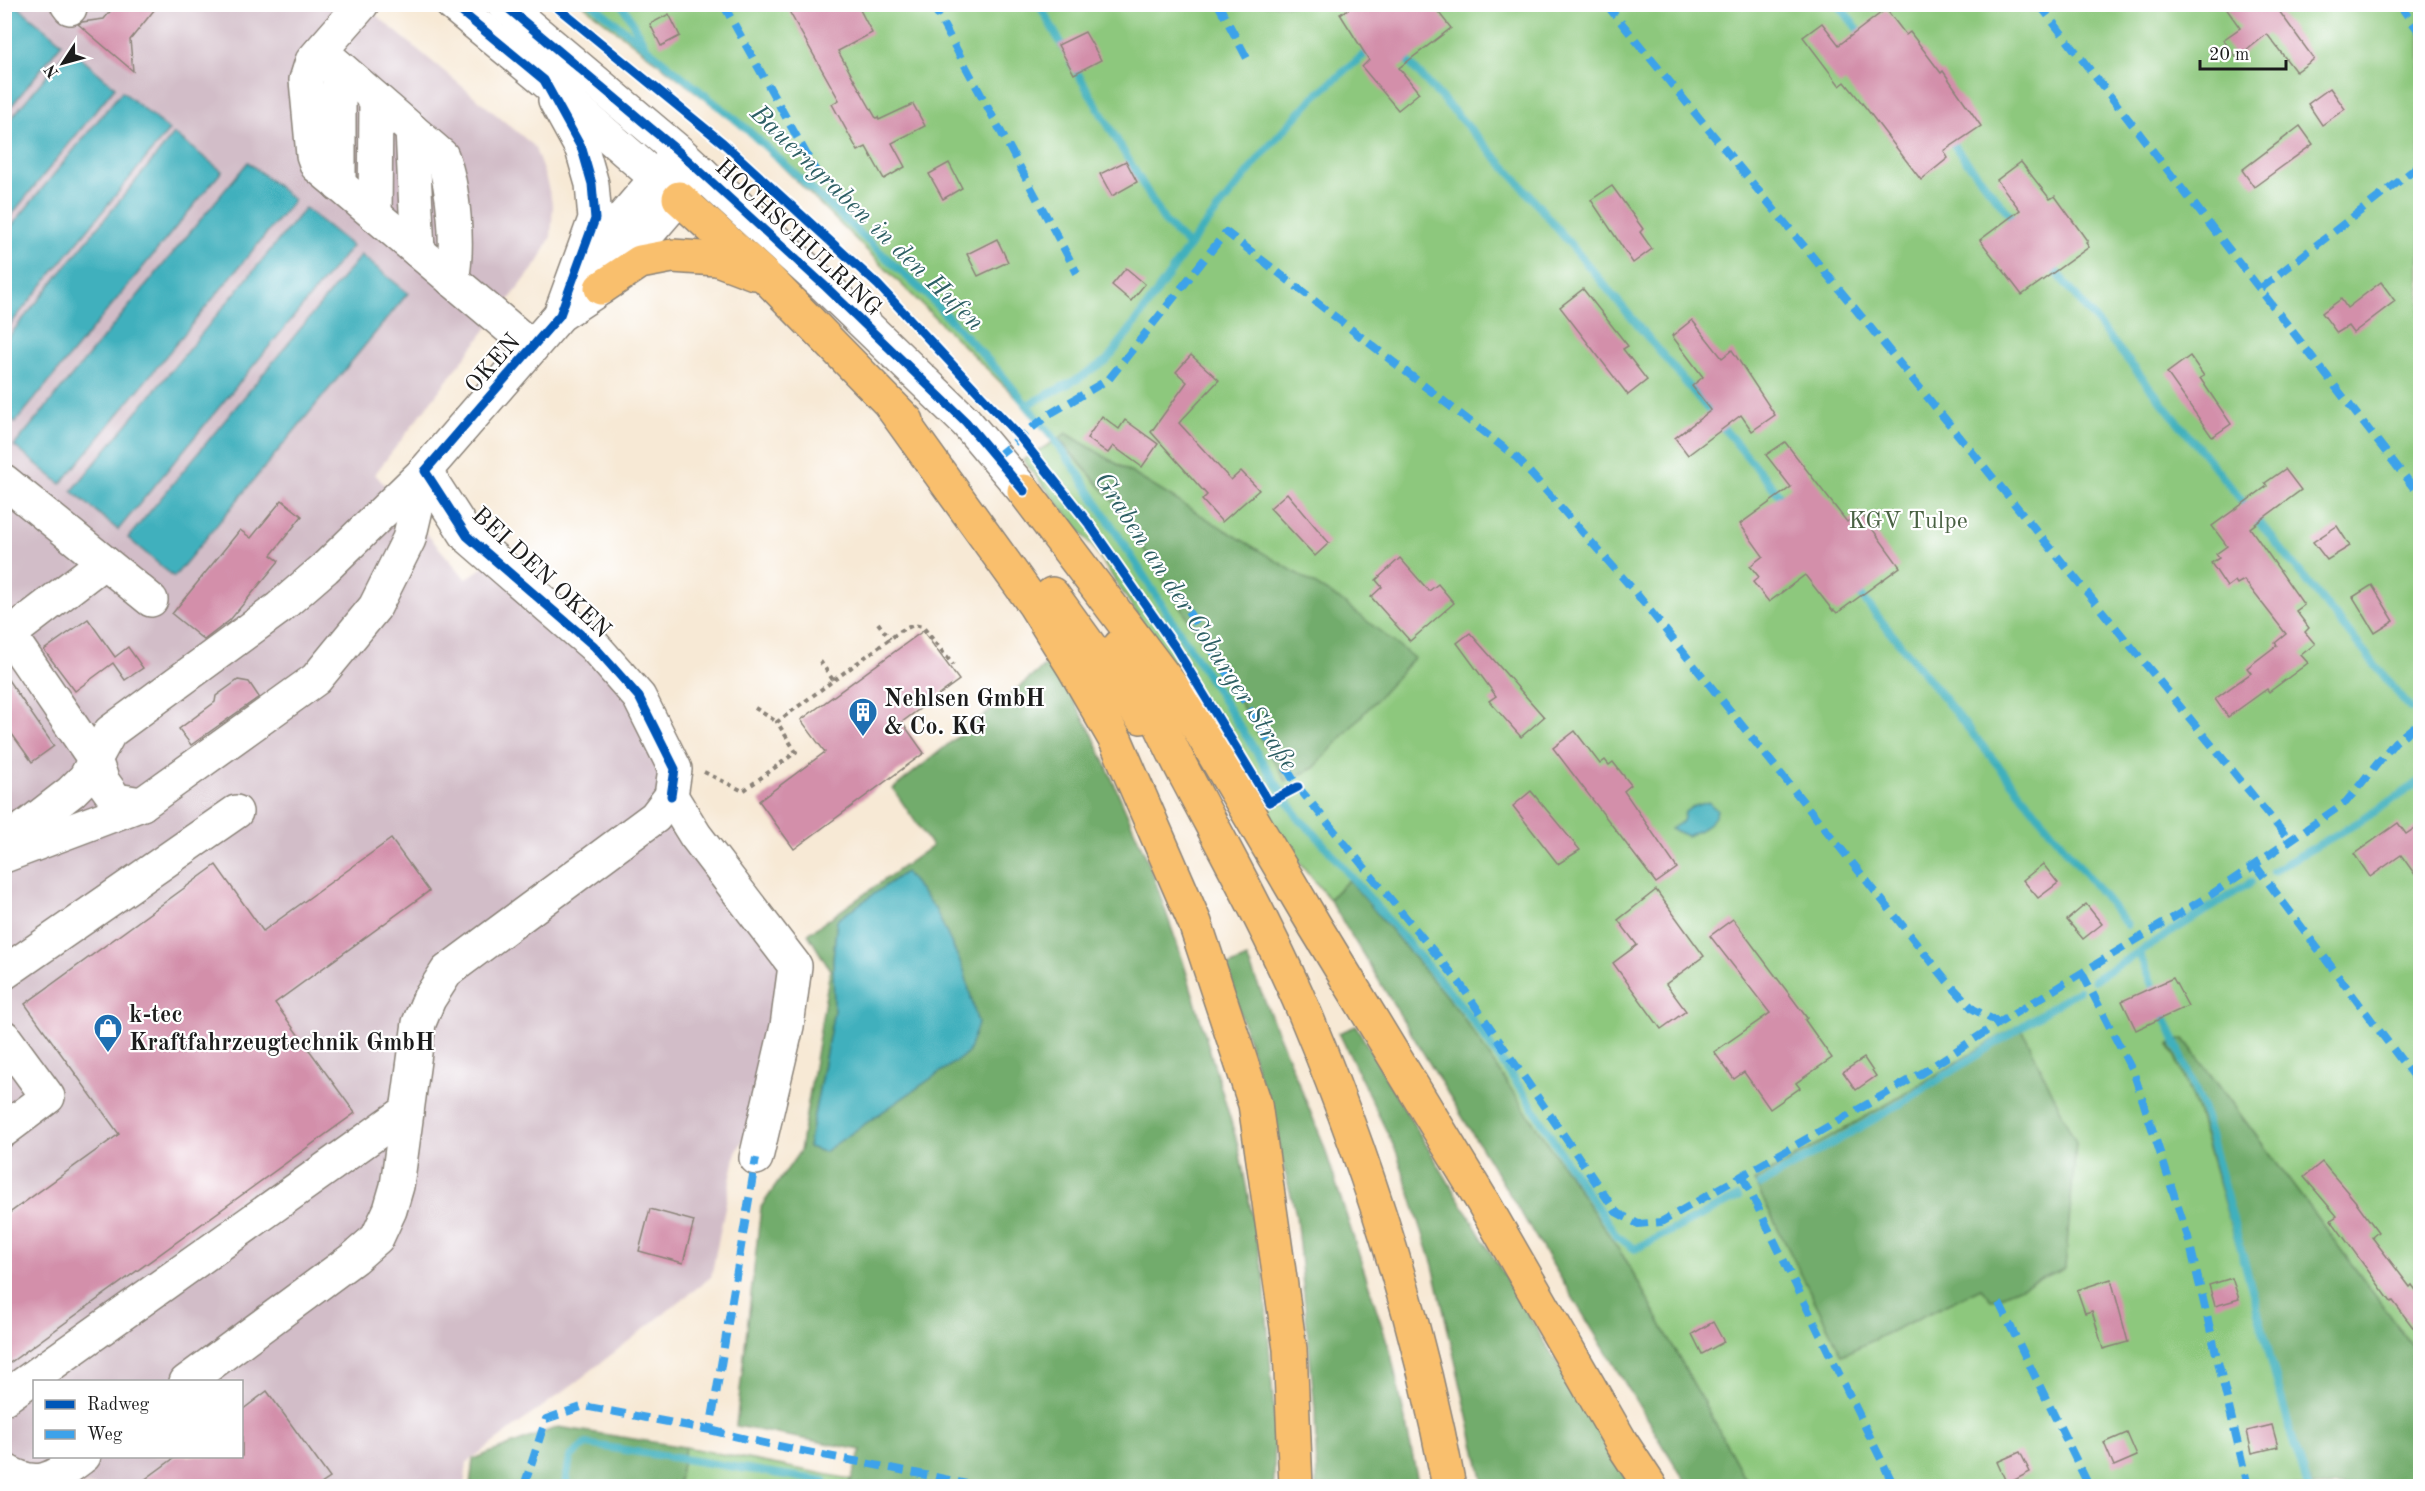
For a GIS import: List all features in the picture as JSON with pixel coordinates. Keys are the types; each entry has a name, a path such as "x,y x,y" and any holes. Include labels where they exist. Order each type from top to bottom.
{"highway":[{"path":"668,188 767,278 892,407 948,460 997,516 1187,779"},
{"path":"588,280 640,262 672,256 717,259 767,278"},
{"path":"892,407 1034,604 1074,668 1116,741 1195,923 1255,1104 1290,1348 1296,1486"},
{"path":"1024,491 1134,670 1187,779 1223,843 1305,1015 1349,1126 1385,1231 1423,1364 1449,1486"},
{"path":"1024,491 1182,700 1315,926 1484,1204 1621,1442 1650,1486"}],"street":[{"path":"330,59 362,4"},
{"path":"452,4 544,80 668,188"},
{"name":"HOCHSCHULRING","path":"503,4 690,162 826,287 966,422 1024,491"},
{"path":"452,280 456,260 450,176 442,156 330,59 312,61 306,80 313,155 317,166 339,185 418,251 452,280 532,347"},
{"path":"544,80 582,149 592,184 596,219 588,280"},
{"path":"375,215 376,99"},
{"path":"412,130 418,251"},
{"name":"OKEN","path":"4,844 71,792 85,778 110,732 279,608 425,471 690,162"},
{"path":"4,856 142,804 315,679 375,607 409,539 425,471"},
{"name":"BEI DEN OKEN","path":"425,471 467,536 594,646 639,697 694,835 795,966 787,1026 756,1158"},
{"path":"4,481 152,600"},
{"path":"104,562 7,630 95,760 103,782 116,800 142,804"},
{"path":"189,1380 354,1258 377,1238 390,1210 397,1186 419,1023 429,999 447,971 655,818 673,782"},
{"path":"4,973 236,812"},
{"path":"4,1037 48,1097 4,1130"},
{"path":"4,1398 407,1111"},
{"path":"4,1470 20,1480 41,1482 60,1474 81,1458"}],"path":[{"path":"878,623 890,639"},
{"path":"777,723 890,639 914,625 923,627 953,665"},
{"path":"820,661 833,681"},
{"path":"673,782 691,765 743,791 796,752 777,723 756,708"}],"shaded area":[{"path":"5,5 364,5 534,146 546,179 553,206 551,236 539,261 375,474 466,579 496,558 611,654 674,797 785,967 761,1111 736,1152 711,1277 580,1379 467,1462 464,1486 5,1486"}],"green space":[{"name":"KGV Tulpe","path":"583,5 2420,5 2420,1356 2184,1039 2170,1045 2197,1110 2293,1437 2312,1486 1749,1486 1627,1262 1349,880 1329,899 1275,832 1174,670 1093,547 1023,460 1058,439 745,130","holes":["1066,434 1314,768 1286,780 1225,677 1114,502 1059,440"]},
{"path":"1066,433 1339,599 1414,658 1314,768 1286,781 1225,677 1114,502 1059,439"},
{"path":"1051,661 1092,733 1150,866 1183,961 1238,1145 1264,1276 1275,1427 1274,1486 849,1486 861,1450 736,1426 761,1207 800,1151 830,970 808,934 932,846 893,789","holes":["837,920 968,1053 824,1152 808,1147 834,1011 833,959"]},
{"path":"1349,880 1460,1013 1627,1262 1749,1486 1688,1486 1329,899"},
{"path":"1247,958 1322,1140 1391,1354 1419,1486 1317,1486 1315,1409 1296,1214 1264,1092 1226,967"},
{"path":"2020,1024 2076,1143 2065,1268 1991,1300 1981,1288 1842,1355 1754,1181"},
{"path":"1356,1026 1631,1486 1484,1486 1433,1265 1397,1153 1339,1033"},
{"path":"2184,1039 2420,1356 2420,1486 2312,1486 2293,1437 2197,1110 2170,1044"},
{"path":"558,1427 685,1447 678,1486 470,1486 473,1459"},
{"path":"685,1447 850,1479 849,1486 678,1486"}],"water":[{"path":"16,5 62,43 5,114 5,17"},
{"path":"69,48 115,87 5,223 5,126"},
{"path":"122,91 169,130 5,331 5,234"},
{"path":"174,134 222,171 15,423 5,415 5,341"},
{"path":"248,162 294,200 61,484 14,446"},
{"path":"305,208 352,246 118,530 72,491"},
{"path":"361,255 408,293 174,577 128,538"},
{"path":"1708,802 1717,810 1716,815 1706,826 1687,836 1671,829 1683,821 1685,812"},
{"path":"905,872 935,909 964,970 978,1024 968,1053 824,1152 808,1147 834,1011 833,959 837,920"}],"building":[{"path":"116,4 159,4 130,40 133,71 78,24 104,19"},
{"path":"785,4 857,4 872,33 838,51 876,118 878,117 879,120 913,104 925,126 892,143 905,167 884,179 866,147 858,151 832,104 839,100"},
{"path":"1356,4 1432,4 1451,28 1399,68 1419,93 1398,110 1362,67 1369,60 1340,14"},
{"path":"2223,4 2274,4 2314,59 2296,72 2267,34 2237,58 2223,40 2240,28"},
{"path":"1886,9 1906,35 1910,32 1941,73 1943,71 1981,126 1944,151 1948,158 1921,180 1845,82 1840,86 1803,37 1822,23 1839,45"},
{"path":"669,14 680,36 661,46 650,24"},
{"path":"1085,32 1101,60 1074,74 1058,45"},
{"path":"2330,88 2345,109 2322,125 2308,104"},
{"path":"2300,126 2313,144 2254,187 2242,170"},
{"path":"1126,161 1137,182 1112,196 1100,174"},
{"path":"2021,162 2050,199 2055,196 2088,242 2086,243 2089,247 2022,295 1980,240 2020,210 1997,180"},
{"path":"949,163 962,188 943,199 929,174"},
{"path":"1612,186 1643,229 1640,232 1652,249 1633,263 1591,200"},
{"path":"997,239 1008,262 978,276 967,254"},
{"path":"1126,268 1145,284 1131,301 1112,285"},
{"path":"2381,282 2395,301 2353,333 2348,326 2337,333 2322,313 2341,299 2347,308"},
{"path":"1583,289 1628,346 1623,349 1647,380 1628,395 1560,307"},
{"path":"1692,320 1722,358 1732,350 1775,415 1752,431 1741,415 1688,455 1675,438 1711,410 1692,386 1703,377 1672,336"},
{"path":"1191,355 1219,380 1179,423 1231,480 1241,471 1259,490 1222,522 1202,500 1207,495 1151,432 1187,382 1176,372"},
{"path":"2190,356 2204,376 2200,378 2231,424 2212,437 2167,373"},
{"path":"1102,416 1119,429 1125,420 1158,444 1142,467 1113,446 1108,453 1087,438"},
{"path":"1785,442 1847,522 1860,512 1900,567 1837,613 1805,575 1769,602 1753,582 1759,577 1750,566 1763,556 1740,524 1791,487 1766,455"},
{"path":"2285,469 2301,490 2250,528 2304,605 2296,611 2309,628 2305,632 2315,644 2301,655 2308,663 2269,692 2267,689 2228,717 2215,699 2251,673 2247,668 2277,645 2275,643 2286,634 2244,580 2237,584 2235,581 2227,587 2211,563 2219,558 2216,554 2227,546 2212,526 2267,486 2265,483"},
{"path":"1287,493 1329,543 1315,556 1270,508"},
{"path":"282,500 302,516 271,555 279,561 230,620 204,640 172,614 240,530 251,538"},
{"path":"2337,526 2350,546 2327,560 2313,542"},
{"path":"1400,558 1429,591 1438,584 1454,603 1410,641 1371,597 1382,587 1376,580"},
{"path":"2372,585 2394,621 2375,633 2353,597"},
{"path":"88,619 115,657 128,647 143,668 125,680 113,663 75,691 44,650"},
{"name":"Nehlsen GmbH & Co. KG","path":"923,631 959,680 902,722 924,753 794,849 759,801 825,752 801,720"},
{"path":"1470,633 1544,717 1521,737 1489,701 1496,696 1457,643"},
{"path":"4,674 54,746 32,762 4,723"},
{"path":"238,680 249,682 259,697 191,745 179,729 215,702 216,696"},
{"path":"1575,731 1600,764 1605,760 1609,765 1613,762 1631,785 1624,791 1677,868 1656,883 1553,748"},
{"path":"1531,791 1580,850 1558,864 1513,806"},
{"path":"2398,823 2406,834 2421,824 2421,883 2401,855 2370,877 2354,854"},
{"path":"391,839 429,891 275,1003 355,1113 4,1367 4,1217 119,1134 25,1004 216,865 263,931"},
{"path":"2043,864 2058,883 2038,898 2023,880"},
{"path":"1656,890 1704,956 1666,984 1686,1011 1661,1029 1613,963 1637,945 1618,920"},
{"path":"2086,904 2102,924 2083,939 2067,920"},
{"path":"1733,919 1807,1018 1805,1020 1832,1058 1796,1083 1800,1088 1770,1109 1744,1072 1734,1079 1714,1052 1770,1013 1710,936"},
{"path":"2173,978 2188,1006 2136,1030 2122,1001"},
{"path":"1864,1058 1876,1076 1856,1090 1843,1072"},
{"path":"2322,1162 2378,1232 2372,1237 2410,1287 2412,1285 2421,1297 2421,1338 2393,1301 2391,1302 2331,1220 2337,1216 2304,1177"},
{"path":"650,1209 694,1221 683,1263 639,1251"},
{"path":"2232,1278 2239,1299 2215,1306 2209,1285"},
{"path":"2111,1279 2128,1342 2103,1349 2092,1311 2085,1313 2077,1290"},
{"path":"1713,1322 1724,1342 1702,1354 1692,1334"},
{"path":"267,1391 330,1478 318,1486 136,1486 174,1458 243,1458 243,1409"},
{"path":"2272,1425 2278,1447 2252,1453 2247,1431"},
{"path":"2127,1433 2137,1456 2114,1466 2104,1443"},
{"path":"2020,1452 2030,1472 2007,1484 1997,1462"}],"waterway":[{"name":"Graben an der Coburger Straße","path":"592,4 741,124 929,297 1002,375 1051,435 1078,473 1299,819 1314,833 1465,1010 1526,1096 1572,1171 1617,1236 1635,1249 1738,1197"},
{"path":"622,4 644,43"},
{"path":"1039,4 1065,51"},
{"path":"1838,4 1864,37"},
{"name":"Bauerngraben in den Hufen","path":"1027,405 1076,380 1107,360 1194,239 1266,150 1313,98 1373,47"},
{"path":"1402,55 1516,179 1786,503"},
{"path":"1071,62 1165,222 1189,246"},
{"path":"1947,137 2018,225"},
{"path":"2049,263 2410,708"},
{"path":"1854,587 2127,925"},
{"name":"Graben an der Coburger Straße","path":"2273,871 2364,819 2420,781"},
{"name":"Graben an der Coburger Straße","path":"2094,980 2251,882"},
{"path":"2139,953 2157,997"},
{"name":"Graben an der Coburger Straße","path":"1760,1185 1900,1104 2079,990"},
{"path":"2162,1009 2202,1106 2292,1437 2308,1486"},
{"path":"565,1486 570,1457 586,1444 824,1481"}],"marked path":[{"path":"723,4 818,175"},
{"path":"932,4 1077,273"},
{"path":"1218,4 1248,60"},
{"path":"1606,4 2290,841"},
{"path":"2039,4 2420,496"},
{"path":"2399,4 2420,33"},
{"path":"2261,288 2420,165"},
{"path":"996,457 1048,415 1109,379 1226,232 1517,458 1631,587 1947,981 1973,1009 1999,1023"},
{"path":"1188,611 1298,787 1459,982 1616,1212 1638,1224 1661,1222 1922,1073 1999,1023 2212,894 2346,802 2395,742 2420,722"},
{"path":"2255,865 2420,1085"},
{"path":"2082,973 2134,1074 2188,1237 2248,1486"},
{"path":"524,1486 546,1419 584,1406 710,1430 756,1158"},
{"path":"1743,1177 1894,1486"},
{"path":"1999,1303 2089,1486"},
{"path":"710,1430 776,1446 975,1486"}],"cycle path":[{"path":"452,4 544,80 582,149 592,184 595,219 560,315 425,471 467,536 594,646 639,697 675,769 671,796"},
{"path":"503,4 679,152 826,287 966,422 1024,491"},
{"path":"553,4 723,143 878,285 1019,436 1089,524 1175,647 1269,802 1298,787"}],"place":[{"name":"Nehlsen GmbH & Co. KG","path":"863,738"},
{"name":"k-tec Kraftfahrzeugtechnik GmbH","path":"108,1054"}]}
